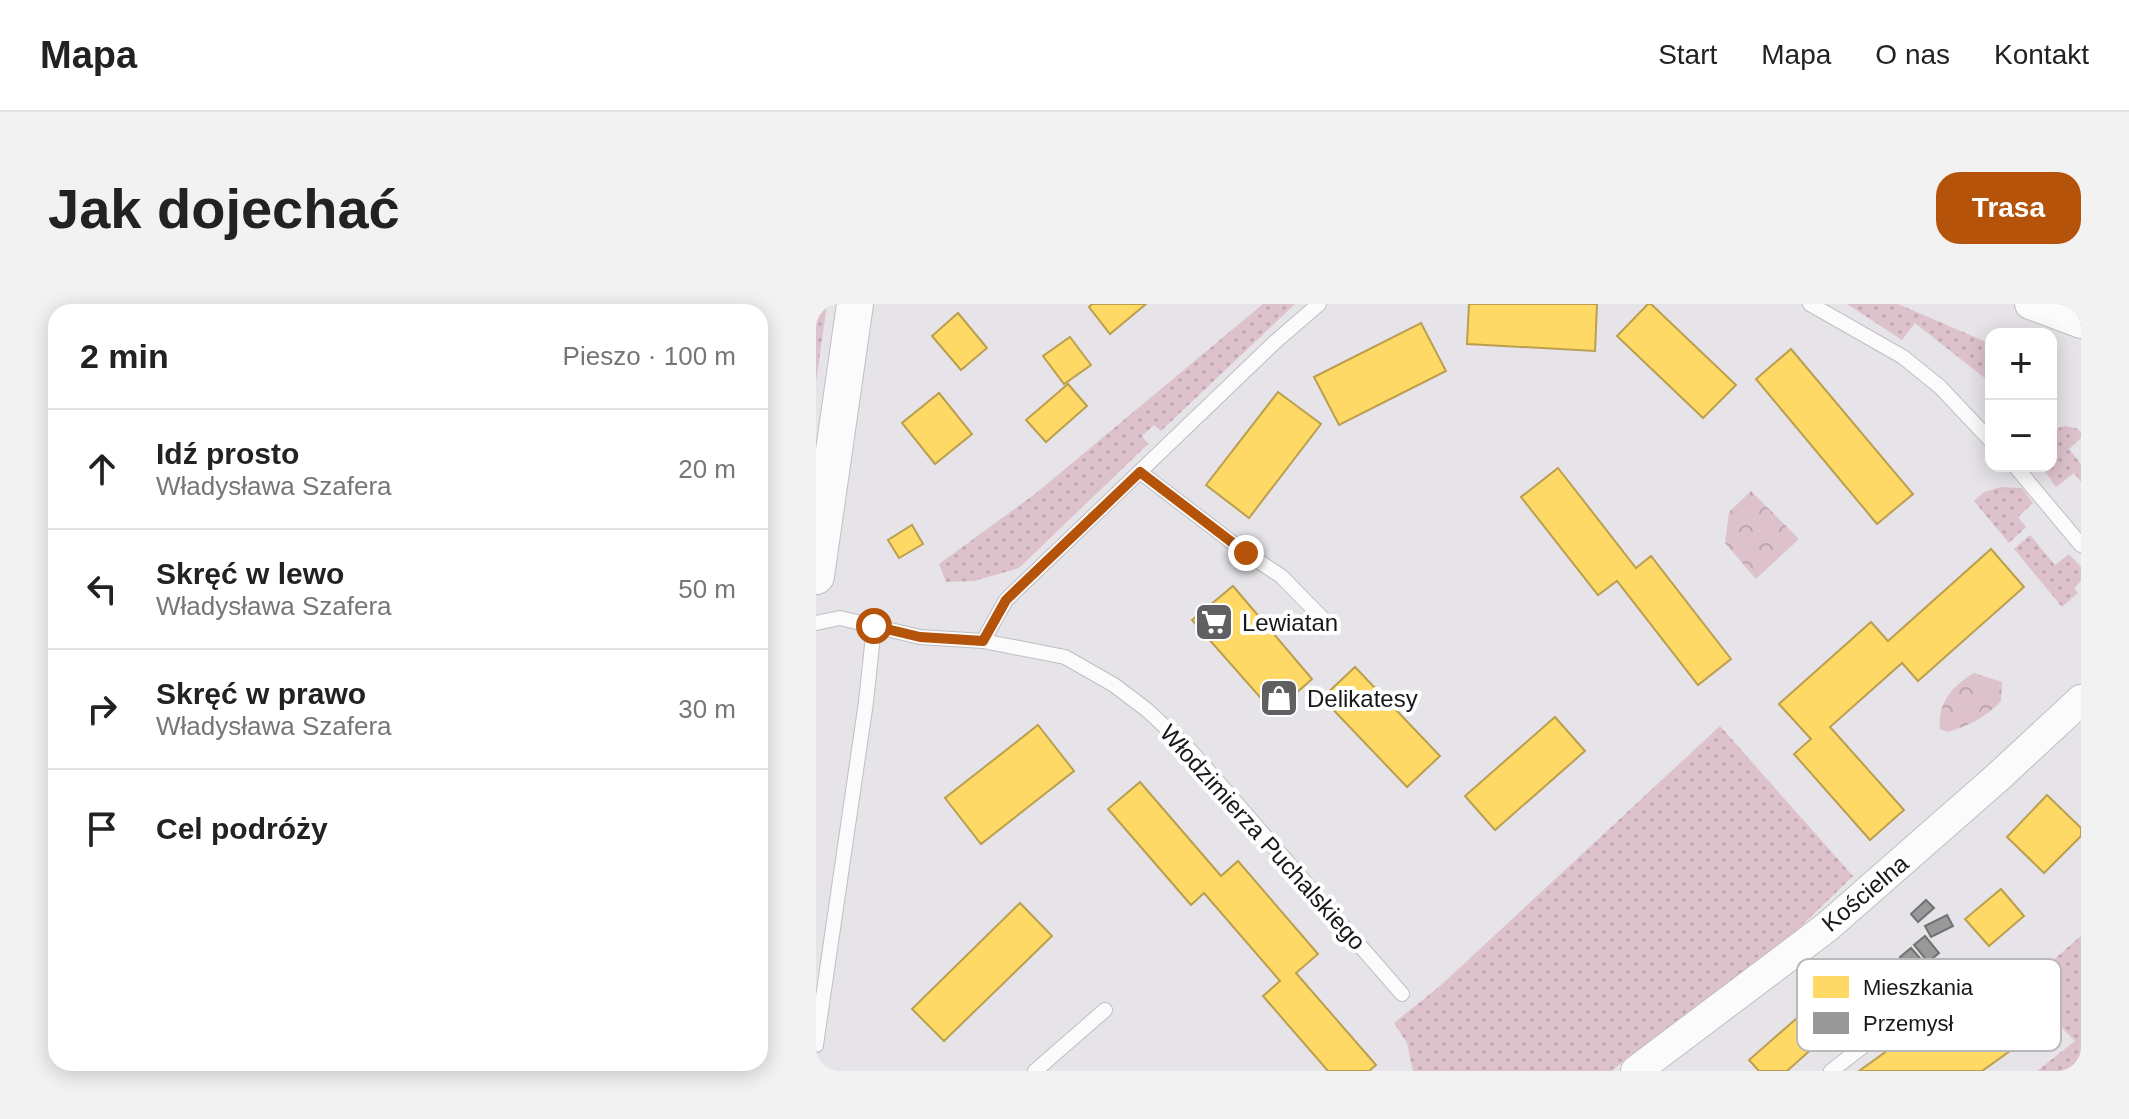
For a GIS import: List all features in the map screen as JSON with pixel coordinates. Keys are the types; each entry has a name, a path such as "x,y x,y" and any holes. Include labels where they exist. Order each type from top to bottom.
{"street":[{"path":"816,576 855,304"},
{"path":"2030,304 2081,323"},
{"name":"Kościelna","path":"1636,1071 1827,927 2081,700"}],"lane":[{"path":"983,641 1006,600 1275,342 1319,304"},
{"path":"1810,304 1903,357 1940,387 1985,435"},
{"path":"1140,472 1281,576 1324,620"},
{"path":"2020,472 2081,545"},
{"name":"Włodzimierza Puchalskiego","path":"816,623 840,618 920,637 983,641 1065,657 1114,685 1147,710 1191,751 1402,994"},
{"path":"816,1045 866,702 874,626"},
{"path":"1035,1071 1105,1010"},
{"path":"1831,1071 1857,1051"}],"green space":[{"path":"816,304 827,304 816,382"},
{"path":"1263,304 1295,304 1161,431 1154,425 1142,436 1148,444 1019,568 974,581 946,582 939,564 1035,494"},
{"path":"1847,304 1898,304 1985,341 1985,378 1915,323 1902,340"},
{"path":"2065,426 2081,432 2081,438 2069,449 2081,464 2081,482 2074,473 2056,487 2045,472 2057,472 2057,428"},
{"path":"2001,487 2022,488 2033,503 2018,517 2026,527 2009,543 1974,501 1984,492"},
{"path":"1751,491 1799,539 1756,579 1725,543 1729,512"},
{"path":"2030,535 2055,565 2069,554 2081,567 2081,581 2074,588 2078,593 2062,607 2014,549"},
{"path":"1974,673 2002,682 2001,701 1969,724 1947,732 1940,729 1941,711 1948,696 1959,683"},
{"path":"1720,726 1853,876 1773,953 1611,1071 1413,1071 1407,1043 1394,1023 1440,986"},
{"path":"2081,936 2081,1071 2037,1071 2075,1041 2061,1027 2061,959 2054,959"}],"building: Mieszkania":[{"path":"1092,304 1146,304 1110,334 1089,307"},
{"path":"1469,304 1597,304 1595,351 1467,344"},
{"path":"1648,304 1736,385 1703,418 1617,336"},
{"path":"958,313 987,348 961,370 932,336"},
{"path":"1421,323 1446,371 1339,425 1314,377"},
{"path":"1070,337 1091,365 1064,384 1043,356"},
{"path":"1791,349 1913,494 1877,524 1756,379"},
{"path":"1068,384 1087,406 1046,442 1026,420"},
{"path":"1278,392 1321,424 1249,518 1206,485"},
{"path":"939,393 972,434 935,464 902,423"},
{"path":"1558,468 1636,568 1651,556 1731,659 1698,685 1617,581 1598,595 1521,497"},
{"path":"912,525 923,544 899,558 888,540"},
{"path":"1991,549 2024,587 1918,681 1902,663 1830,727 1904,810 1870,840 1794,754 1811,739 1779,704 1871,622 1888,641"},
{"path":"1233,586 1312,679 1274,713 1192,620"},
{"path":"1355,667 1440,756 1407,787 1322,698"},
{"path":"1555,717 1585,751 1495,830 1465,796"},
{"path":"1038,725 1074,771 981,844 945,798"},
{"path":"1140,782 1221,876 1238,861 1318,954 1296,973 1376,1065 1369,1071 1328,1071 1263,996 1280,981 1204,893 1191,905 1108,809"},
{"path":"2047,795 2081,828 2081,836 2044,873 2007,837"},
{"path":"2001,889 2024,916 1989,946 1965,919"},
{"path":"1020,903 1052,936 944,1041 912,1009"},
{"path":"1797,1018 1797,1051 1809,1051 1787,1071 1759,1071 1749,1060"},
{"path":"1887,1051 2010,1051 1982,1071 1859,1071"}],"building: Przemysł":[{"path":"1926,900 1934,908 1918,922 1911,914"},
{"path":"1947,915 1953,926 1931,937 1925,926"},
{"path":"1925,936 1939,953 1932,959 1926,959 1914,945"},
{"path":"1911,948 1921,959 1902,959 1900,957"}],"place":[{"name":"Lewiatan","path":"1214,622"},
{"name":"Delikatesy","path":"1279,698"}],"route":[{"path":"874,626 920,637 983,641 1006,600 1140,472 1246,553"}]}
